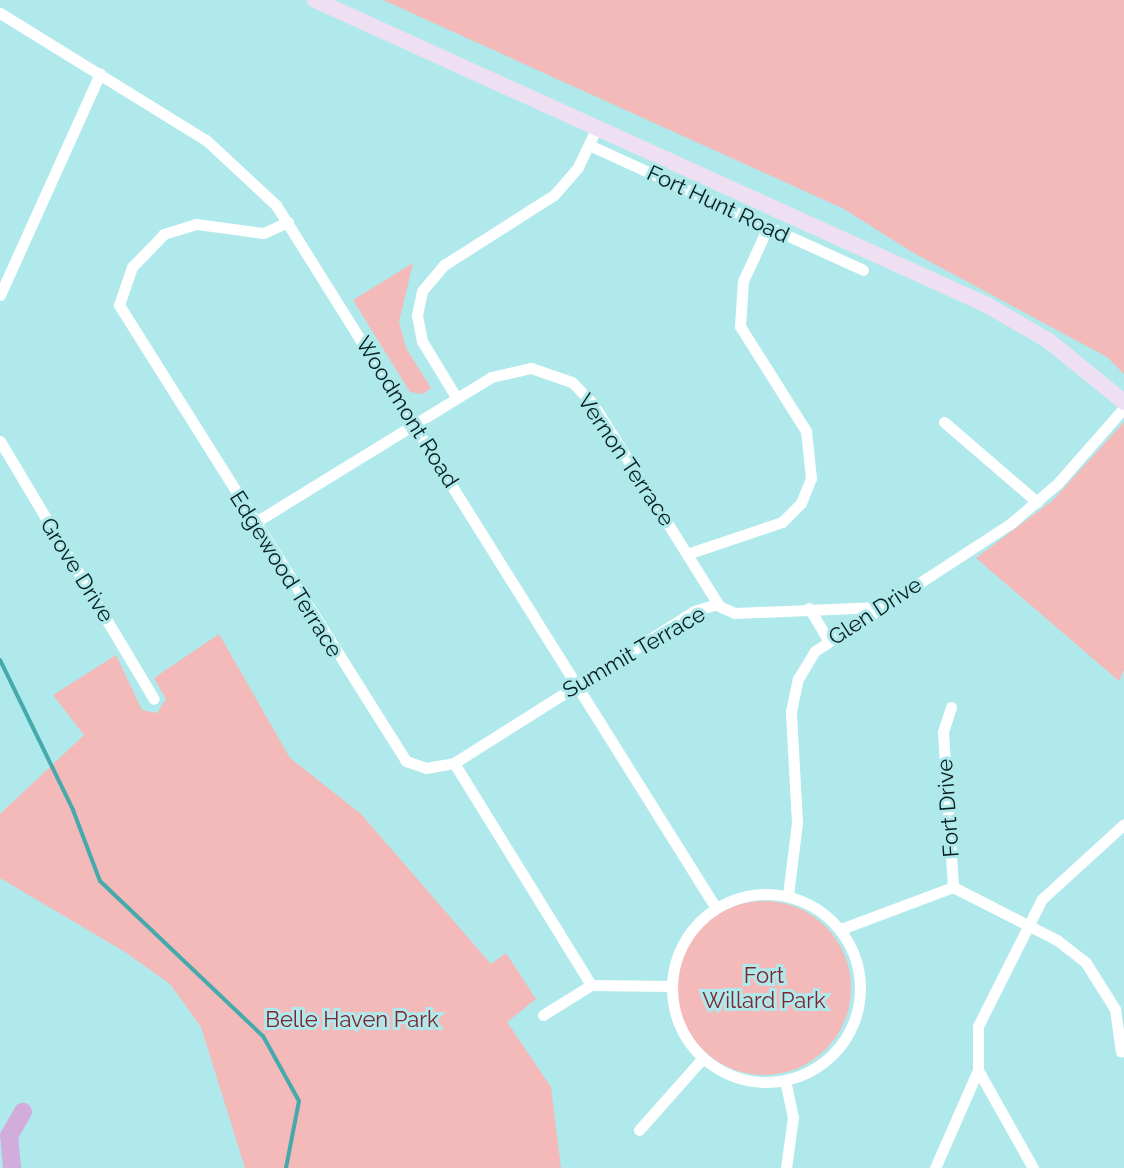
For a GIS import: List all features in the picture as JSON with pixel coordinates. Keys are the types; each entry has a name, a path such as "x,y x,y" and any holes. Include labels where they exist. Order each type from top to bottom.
{"highway":[{"path":"12,1168 9,1136 23,1112"}],"main road":[{"name":"Fort Hunt Road","path":"315,0 854,244 1024,325 1124,405"}],"street":[{"name":"Woodmont Road","path":"0,13 237,163 288,222 716,908"},
{"path":"0,295 100,74"},
{"path":"456,397 422,341 417,315 422,291 444,265 554,195 589,145 597,127"},
{"name":"Fort Hunt Road","path":"589,145 863,270"},
{"name":"Edgewood Terrace","path":"288,222 263,233 196,224 164,234 139,256 118,299 397,753 426,768 454,763"},
{"path":"687,554 782,522 801,503 811,478 806,431 740,326 743,281 768,227"},
{"path":"846,261 854,244"},
{"name":"Vernon Terrace","path":"254,523 456,397 516,369 545,370 572,382 593,404 717,604"},
{"name":"Glen Drive","path":"788,895 797,823 792,700 803,670 828,640 978,547 1037,502 1124,405"},
{"path":"944,422 1037,502"},
{"name":"Grove Drive","path":"0,441 154,699"},
{"name":"Summit Terrace","path":"454,763 694,611 717,604 735,613 879,607"},
{"path":"809,608 828,640"},
{"name":"Fort Drive","path":"841,929 953,887 943,732 951,707"},
{"path":"454,763 591,985"},
{"path":"1033,1168 978,1070 975,1044 980,1017 1027,925 1059,880 1124,824"},
{"path":"953,887 1071,949 1097,976 1115,1009 1121,1052"},
{"path":"788,895 821,911 841,929 859,975 853,1028 825,1061 785,1080 743,1079 703,1058 681,1028 670,986 683,942 716,908 744,896 788,895"},
{"path":"543,1015 591,985 670,986"},
{"path":"639,1130 703,1058"},
{"path":"935,1168 978,1070"},
{"path":"785,1080 793,1117 786,1168"}],"green space":[{"path":"383,0 1124,0 1124,374 1107,357 912,252 844,209"},
{"path":"413,263 399,322 406,348 431,388 423,394 410,392 353,300"},
{"path":"1124,422 1124,670 1119,681 976,558 1052,501"},
{"name":"Belle Haven Park","path":"219,634 290,758 361,814 491,964 506,953 536,999 507,1022 551,1087 561,1168 245,1168 201,1027 170,984 125,952 0,878 0,814 84,735 53,695 116,655 142,710 157,713 166,699 154,678"},
{"name":"Fort Willard Park","path":"764,901 797,907 826,926 845,955 851,988 845,1021 826,1050 797,1069 764,1075 731,1069 702,1050 683,1021 677,988 683,955 702,926 731,907"}],"waterway":[{"path":"0,660 73,810 100,881 263,1036 299,1101 286,1168"}]}
